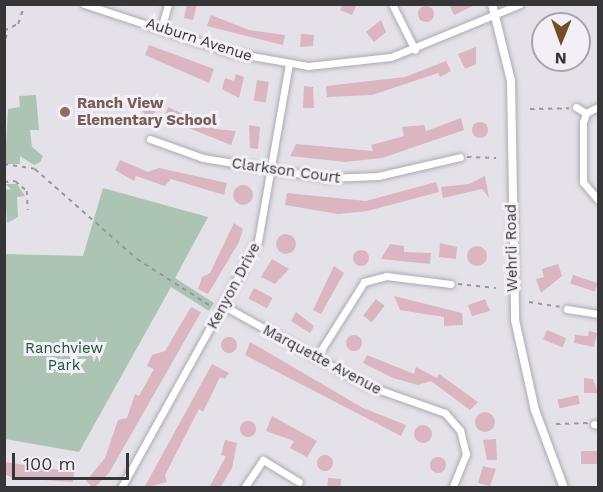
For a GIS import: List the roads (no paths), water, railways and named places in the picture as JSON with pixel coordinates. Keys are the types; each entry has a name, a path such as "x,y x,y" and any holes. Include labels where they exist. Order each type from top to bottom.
{"street":[{"name":"Auburn Avenue","path":"84,4 229,52 289,64 351,64 415,50 520,4"},
{"path":"161,29 168,4"},
{"path":"392,4 415,50"},
{"name":"Wehrli Road","path":"492,4 511,81 515,320 534,410 564,488"},
{"name":"Kenyon Drive","path":"121,488 258,241 289,64"},
{"path":"576,107 586,113"},
{"path":"586,113 598,107"},
{"path":"586,113 583,182 598,200"},
{"name":"Clarkson Court","path":"150,139 203,158 272,170 357,178 460,157"},
{"path":"316,358 364,282 386,276 451,284"},
{"name":"Marquette Avenue","path":"224,306 316,358 387,394 434,406 450,417 466,454 452,488"},
{"path":"567,309 598,314"},
{"path":"244,488 263,460 299,482"}],"place":[{"name":"Ranch View Elementary School","path":"65,112"}],"park label":[{"name":"Ranchview Park","path":"64,356"}]}
